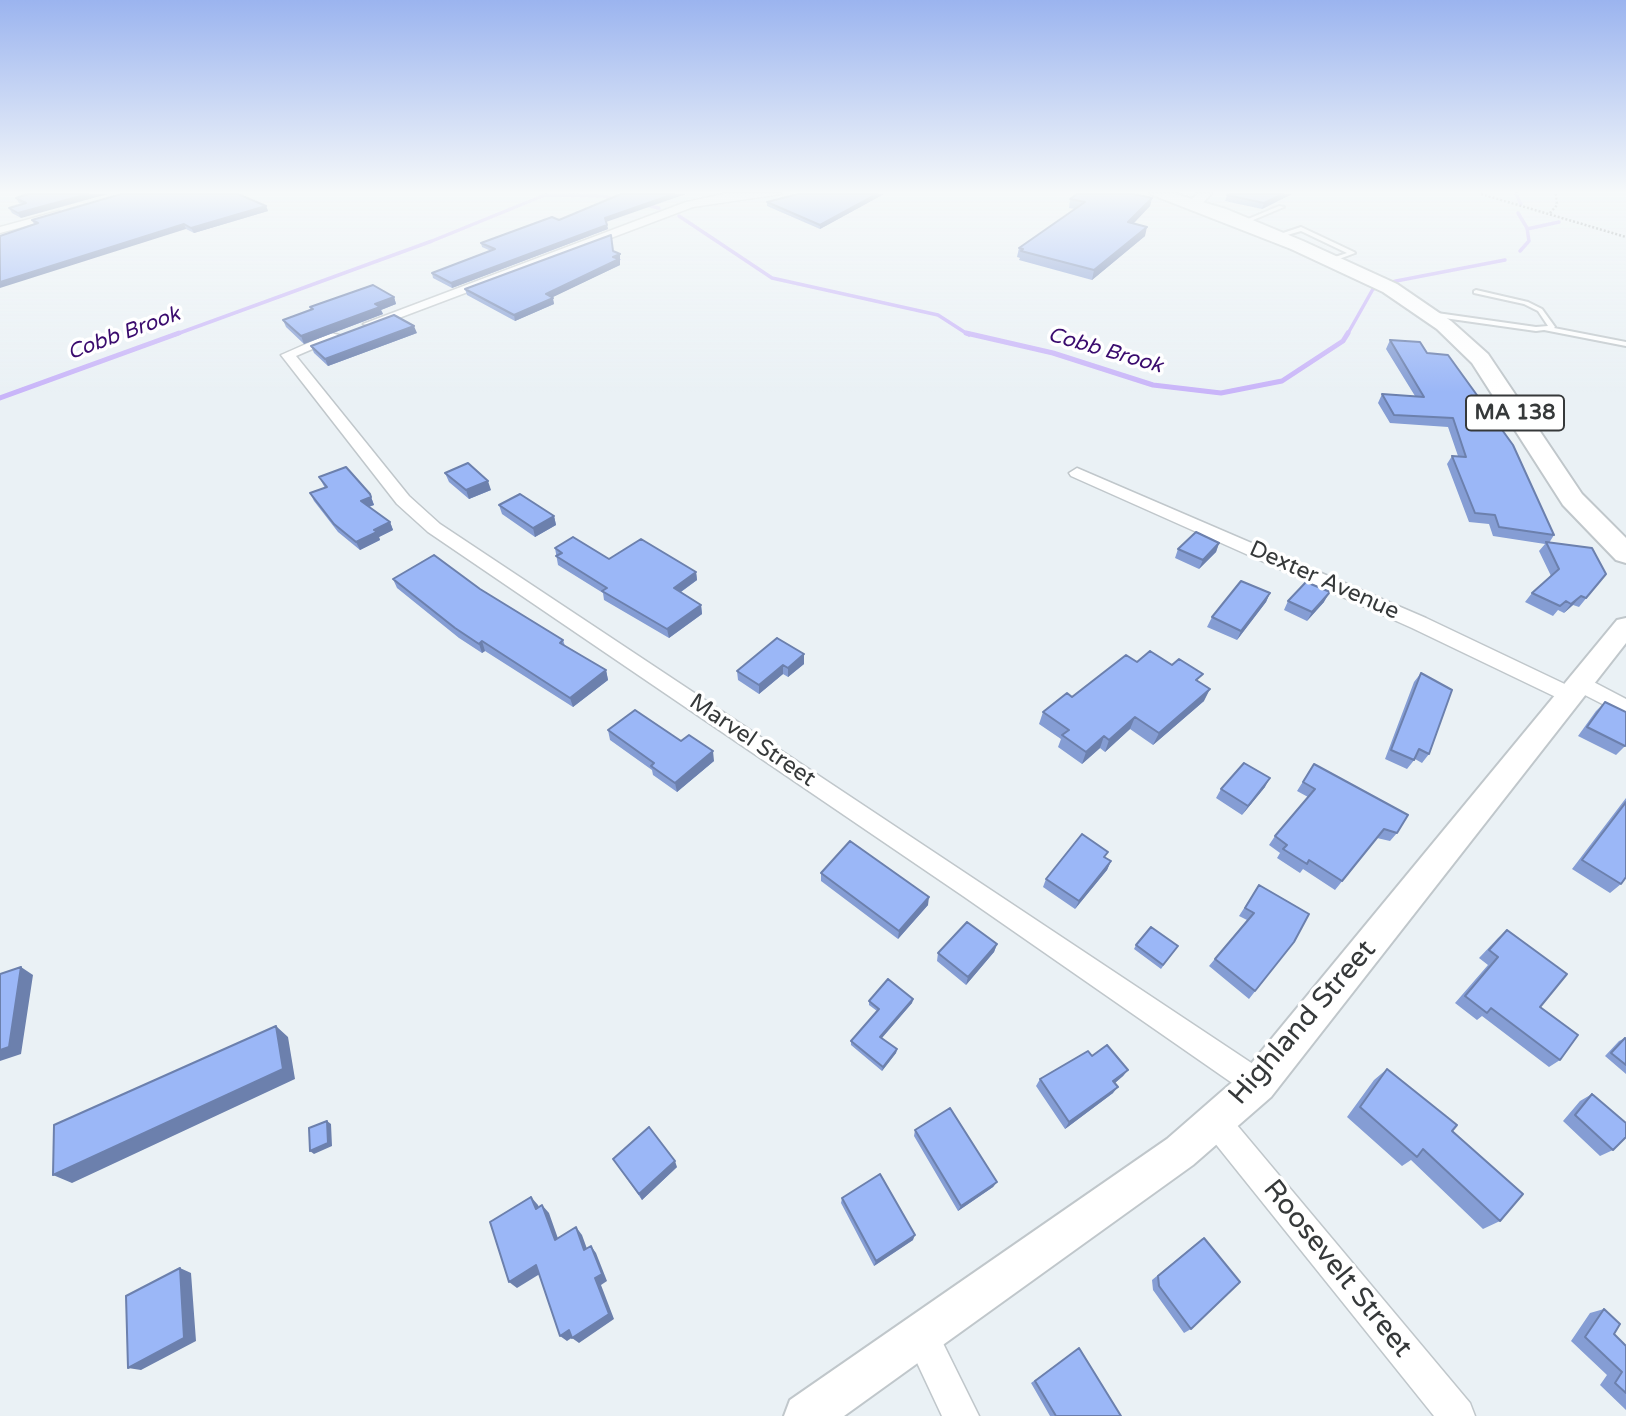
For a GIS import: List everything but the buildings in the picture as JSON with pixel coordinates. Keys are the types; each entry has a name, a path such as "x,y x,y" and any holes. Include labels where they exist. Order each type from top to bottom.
{"main road":[{"name":"MA 138","path":"1331,260 1382,284 1430,314 1471,348 1572,499 1626,554"}],"street":[{"name":"Marvel Street","path":"541,260 288,355 403,500 435,528 972,888 1258,1084"},
{"name":"Dexter Avenue","path":"1077,473 1574,689 1626,708"},
{"name":"Highland Street","path":"806,1416 1180,1152 1258,1084 1626,626"},
{"name":"Roosevelt Street","path":"1216,1122 1457,1416"},
{"path":"921,1335 961,1416"}],"lane":[{"path":"1476,292 1526,303 1541,310 1552,327 1547,329"},
{"path":"1430,314 1624,342"}],"waterway":[{"name":"Cobb Brook","path":"174,335 380,260"},
{"name":"Cobb Brook","path":"745,260 772,278 938,315 969,335"},
{"name":"Cobb Brook","path":"1347,335 1373,289 1396,281 1505,260"},
{"name":"Cobb Brook","path":"0,398 179,333"},
{"name":"Cobb Brook","path":"966,333 1053,353 1153,385 1221,393 1282,381 1343,341 1348,333"}]}
